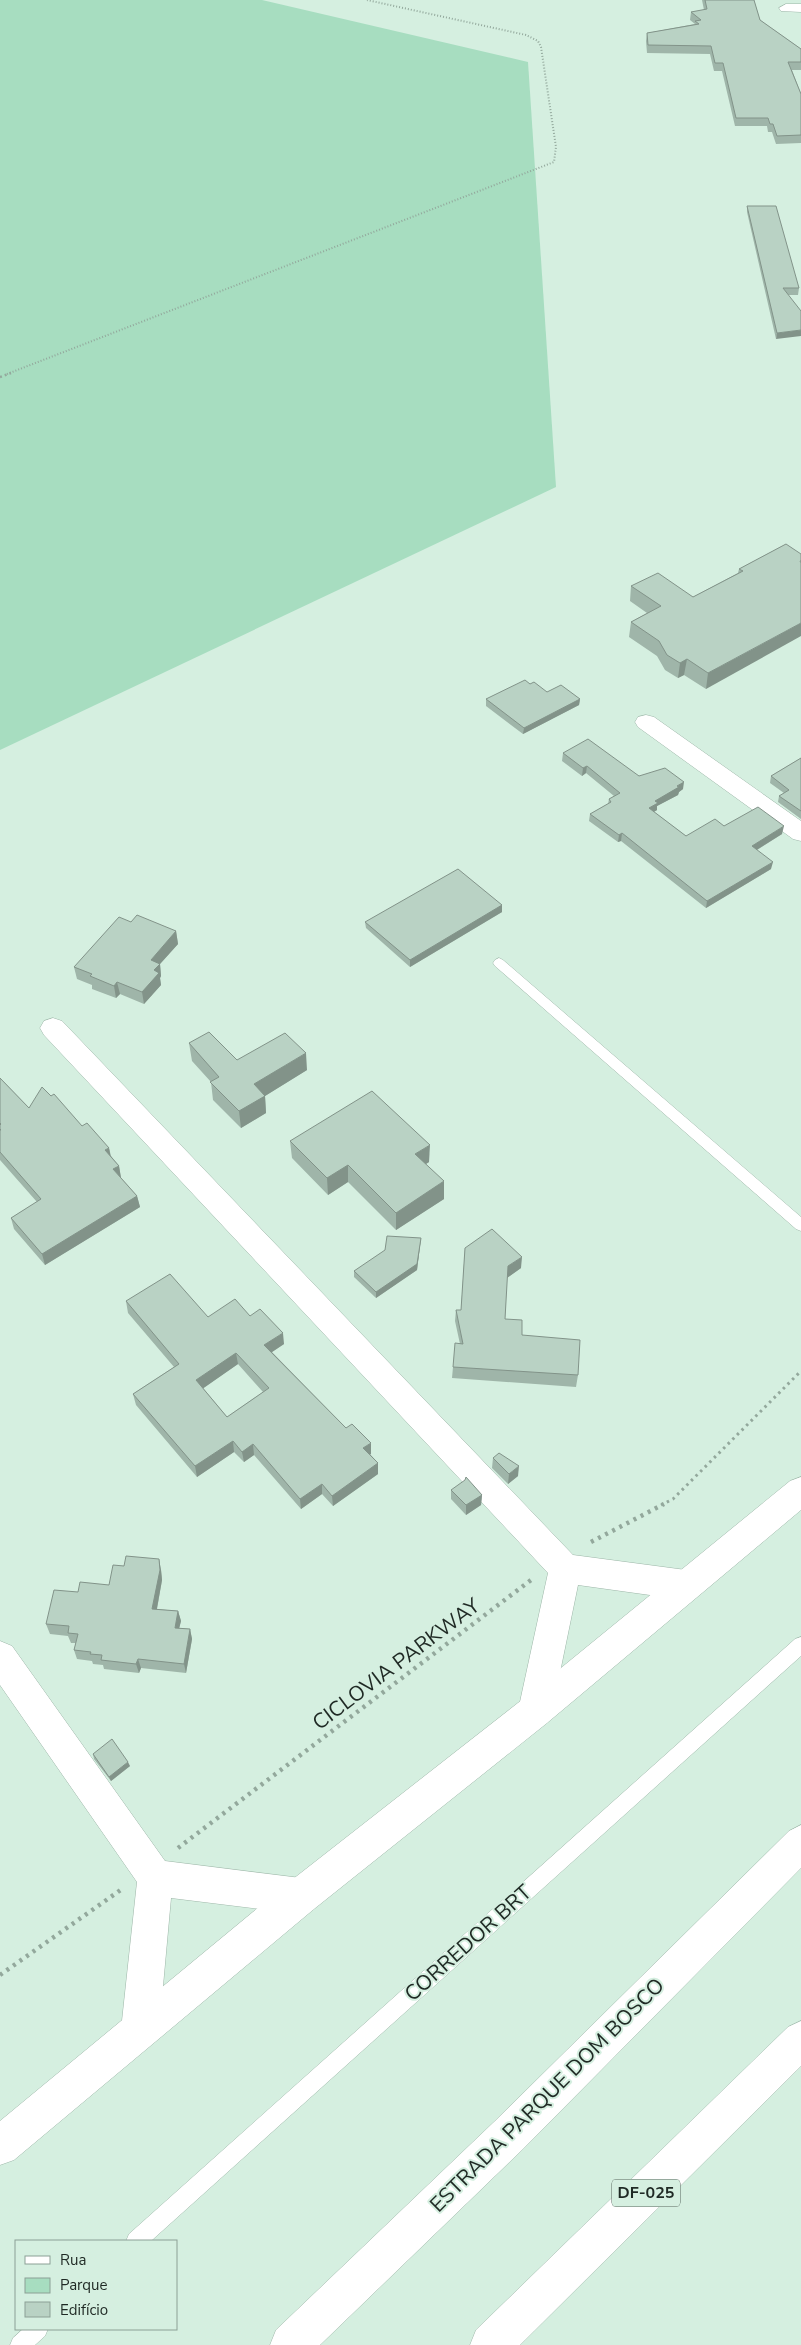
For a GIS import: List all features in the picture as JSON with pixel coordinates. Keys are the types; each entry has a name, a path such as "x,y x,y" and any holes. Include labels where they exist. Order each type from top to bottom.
{"main road":[{"path":"786,8 801,8"},
{"path":"646,722 801,833"},
{"path":"53,1028 561,1564 686,1585"},
{"path":"0,2146 301,1896 535,1711 801,1491"},
{"path":"535,1711 561,1564"},
{"path":"0,1657 152,1874 140,2030"},
{"name":"ESTRADA PARQUE DOM BOSCO","path":"291,2345 509,2135 801,1843"},
{"path":"152,1874 301,1896"},
{"name":"DF-025","path":"491,2345 801,2040"}],"lane":[{"path":"500,963 801,1225"},
{"name":"CORREDOR BRT","path":"137,2240 801,1645"},
{"path":"20,2345 37,2330"}],"path":[{"path":"0,377 554,162 556,147 542,47 538,41 526,35 367,0"},
{"name":"CICLOVIA PARKWAY","path":"0,1975 152,1874 561,1564 673,1499 801,1371"}],"green space":[{"path":"0,0 262,0 528,62 556,487 0,750"}],"building":[{"path":"705,0 754,0 760,20 801,49 801,62 788,62 801,94 801,135 777,136 773,124 770,124 768,118 736,118 723,63 715,63 711,46 648,45 647,33 699,24 695,21 701,20 691,12 707,9"},
{"path":"747,206 776,206 799,288 783,288 801,311 801,330 777,333"},
{"path":"786,544 801,554 801,623 708,673 687,659 680,663 667,655 659,641 631,622 661,606 631,586 658,573 693,597 743,571 739,569"},
{"path":"525,680 530,684 534,682 547,692 561,685 580,699 524,728 486,699"},
{"path":"588,739 639,776 665,768 684,782 655,801 658,803 649,808 686,836 715,819 724,826 758,807 784,826 752,846 773,862 707,901 622,833 619,835 590,814 611,802 609,799 620,793 587,766 583,768 563,753"},
{"path":"801,758 801,811 779,796 789,790 771,776"},
{"path":"458,869 502,905 410,960 365,922"},
{"path":"137,915 176,931 151,960 160,964 154,970 159,973 142,992 117,982 114,986 74,967 119,917 131,922"},
{"path":"209,1032 237,1060 285,1033 306,1053 254,1084 265,1096 239,1111 210,1082 219,1077 189,1043"},
{"path":"0,1078 29,1108 42,1087 51,1096 54,1094 82,1126 87,1123 109,1148 105,1150 119,1166 113,1169 137,1196 42,1254 11,1218 41,1199 0,1152"},
{"path":"372,1091 430,1145 415,1154 444,1181 396,1213 348,1165 327,1178 290,1141"},
{"path":"492,1229 522,1257 508,1266 505,1319 522,1320 522,1335 580,1340 578,1375 453,1367 455,1343 463,1344 456,1310 461,1310 465,1248"},
{"path":"387,1236 421,1238 417,1264 376,1292 354,1271 385,1250"},
{"path":"170,1274 208,1317 235,1299 250,1316 260,1309 283,1333 264,1345 346,1428 352,1424 371,1443 363,1448 378,1463 332,1496 322,1484 300,1499 253,1444 242,1452 233,1441 195,1466 133,1394 179,1364 126,1301","holes":["236,1353 269,1388 227,1417 196,1380"]},
{"path":"499,1453 519,1466 509,1474 493,1458"},
{"path":"466,1477 482,1495 466,1505 451,1490 465,1480"},
{"path":"126,1556 159,1559 160,1570 152,1609 178,1611 175,1628 190,1629 184,1664 138,1659 136,1664 101,1660 102,1655 74,1650 78,1634 68,1633 69,1626 46,1624 54,1590 78,1592 80,1582 109,1585 113,1565 124,1566"},
{"path":"112,1739 128,1762 109,1777 93,1754"}]}
